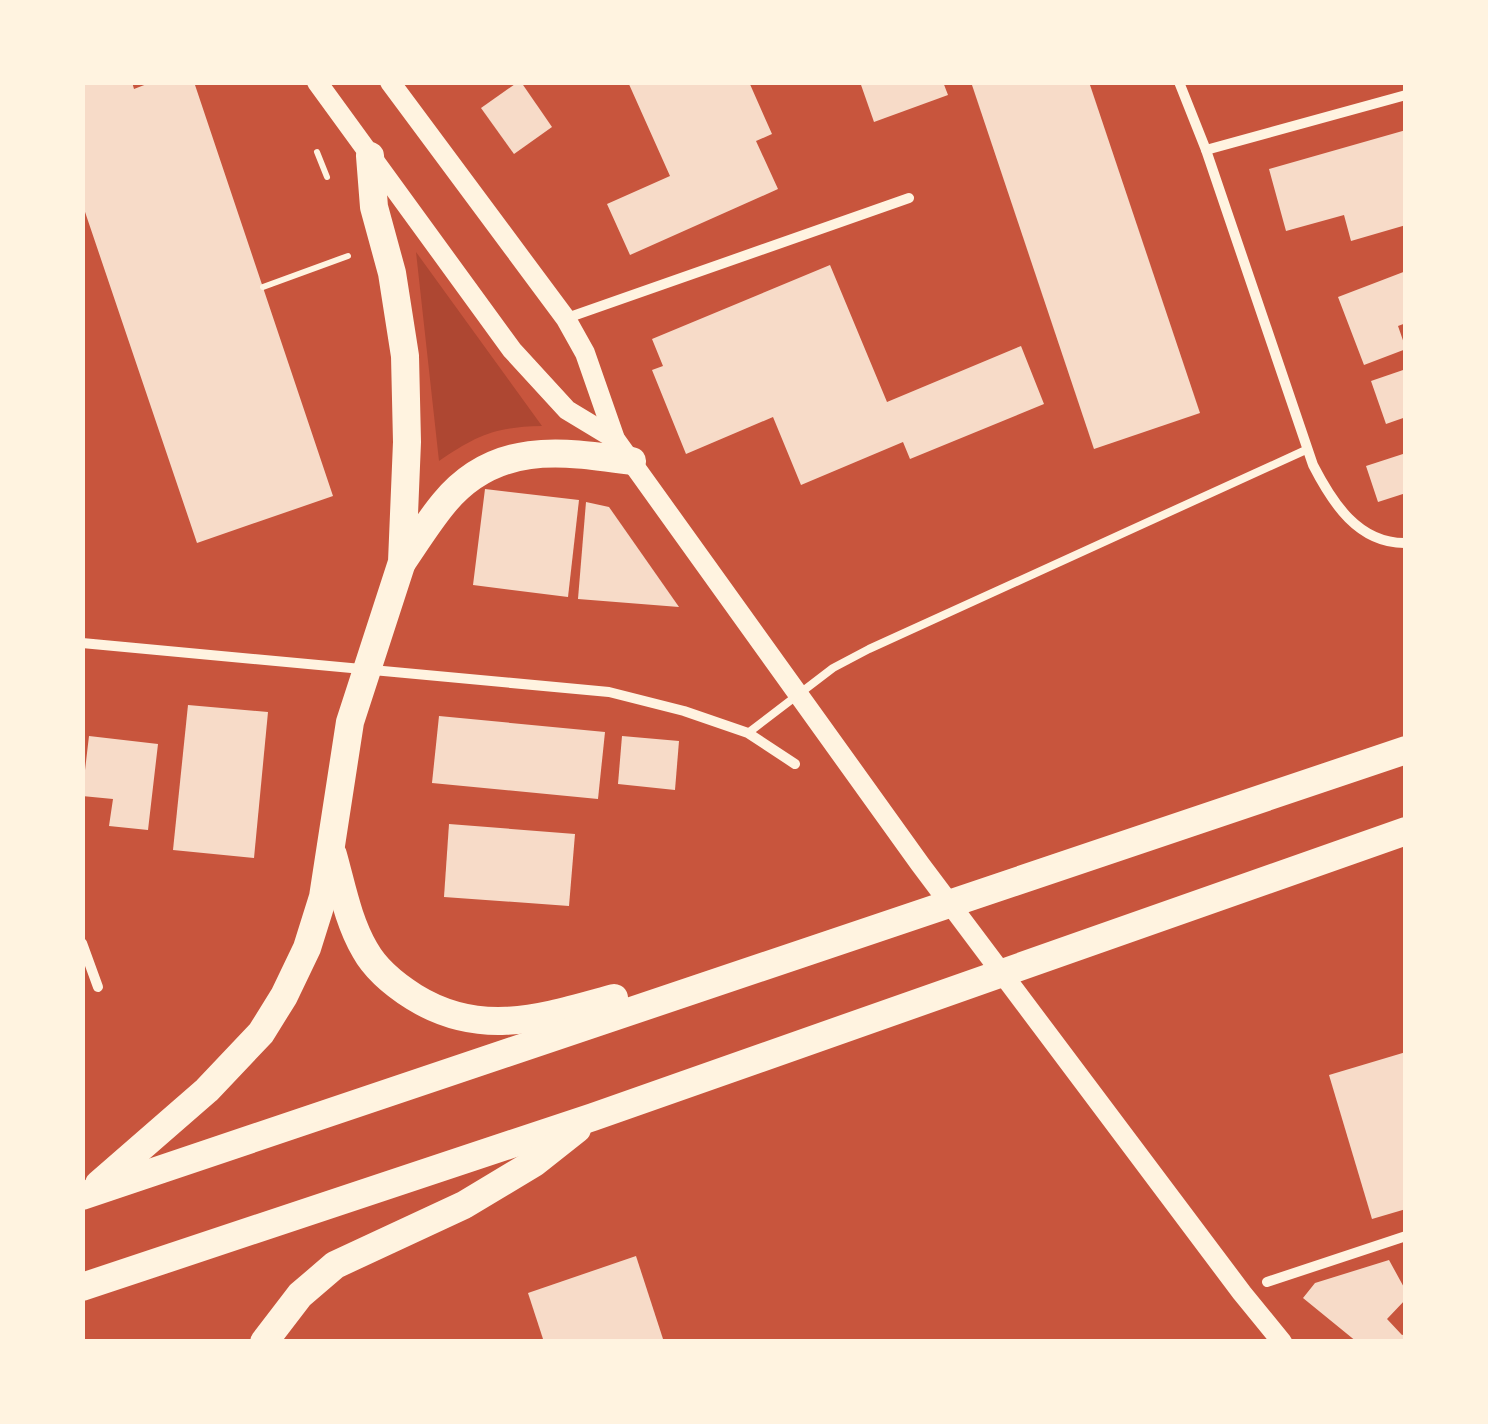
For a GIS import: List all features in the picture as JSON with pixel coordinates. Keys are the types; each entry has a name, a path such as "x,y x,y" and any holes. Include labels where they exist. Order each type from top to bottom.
{"highway":[{"path":"370,156 374,206 392,273 405,356 407,442 402,562"},
{"path":"84,1196 207,1090 260,1032 284,996 323,898 340,770 365,671 402,562 443,503 485,466 510,458 624,450"},
{"path":"84,1196 1406,750"},
{"path":"82,1287 593,1116 1406,831"},
{"path":"332,851 352,924 376,966 404,990 448,1014 479,1022 530,1020 614,998 710,986"},
{"path":"264,1342 300,1296 335,1265 464,1205 534,1163 593,1116"}],"main road":[{"path":"318,82 541,384 567,410 624,450"},
{"path":"390,82 566,319 585,353 624,450 920,864 1282,1342"}],"street":[{"path":"1179,82 1308,448 1332,500 1352,523 1390,543 1406,543"},
{"path":"1206,150 1406,96"},
{"path":"566,319 908,198"},
{"path":"82,643 609,692 748,733 795,764"},
{"path":"82,943 98,986"},
{"path":"1267,1282 1406,1236"}],"lane":[{"path":"748,733 833,668 869,648 1308,448"}],"path":[{"path":"309,138 330,186"},
{"path":"262,287 354,254"}],"shaded area":[{"path":"416,252 542,426 487,434 439,461"}],"building":[{"path":"82,82 132,82 134,89 152,82 194,82 333,496 197,543 82,203"},
{"path":"518,82 552,127 514,154 481,108"},
{"path":"628,82 749,82 772,134 756,141 778,189 630,255 607,204 670,176"},
{"path":"860,82 943,82 948,95 874,122"},
{"path":"971,82 1089,82 1200,413 1094,449"},
{"path":"1406,130 1406,225 1351,241 1344,215 1286,231 1269,169"},
{"path":"830,265 887,402 1021,346 1044,404 910,459 903,442 801,485 773,417 686,454 652,370 663,366 652,339"},
{"path":"1406,271 1406,323 1398,326 1406,349 1364,365 1338,297"},
{"path":"1406,369 1406,417 1386,424 1371,381"},
{"path":"1406,453 1406,493 1378,502 1366,466"},
{"path":"485,489 579,500 568,597 473,585"},
{"path":"586,502 609,507 679,607 578,599"},
{"path":"188,705 268,712 254,858 173,850"},
{"path":"439,716 605,732 598,799 432,783"},
{"path":"89,736 158,744 148,830 109,826 113,799 82,796"},
{"path":"622,736 679,741 675,790 618,784"},
{"path":"449,824 575,834 569,906 444,897"},
{"path":"1406,1052 1406,1209 1372,1219 1329,1075"},
{"path":"636,1256 664,1342 544,1342 528,1293"},
{"path":"1389,1260 1406,1291 1406,1299 1387,1319 1402,1335 1406,1334 1406,1342 1357,1342 1303,1298 1315,1283"}]}
